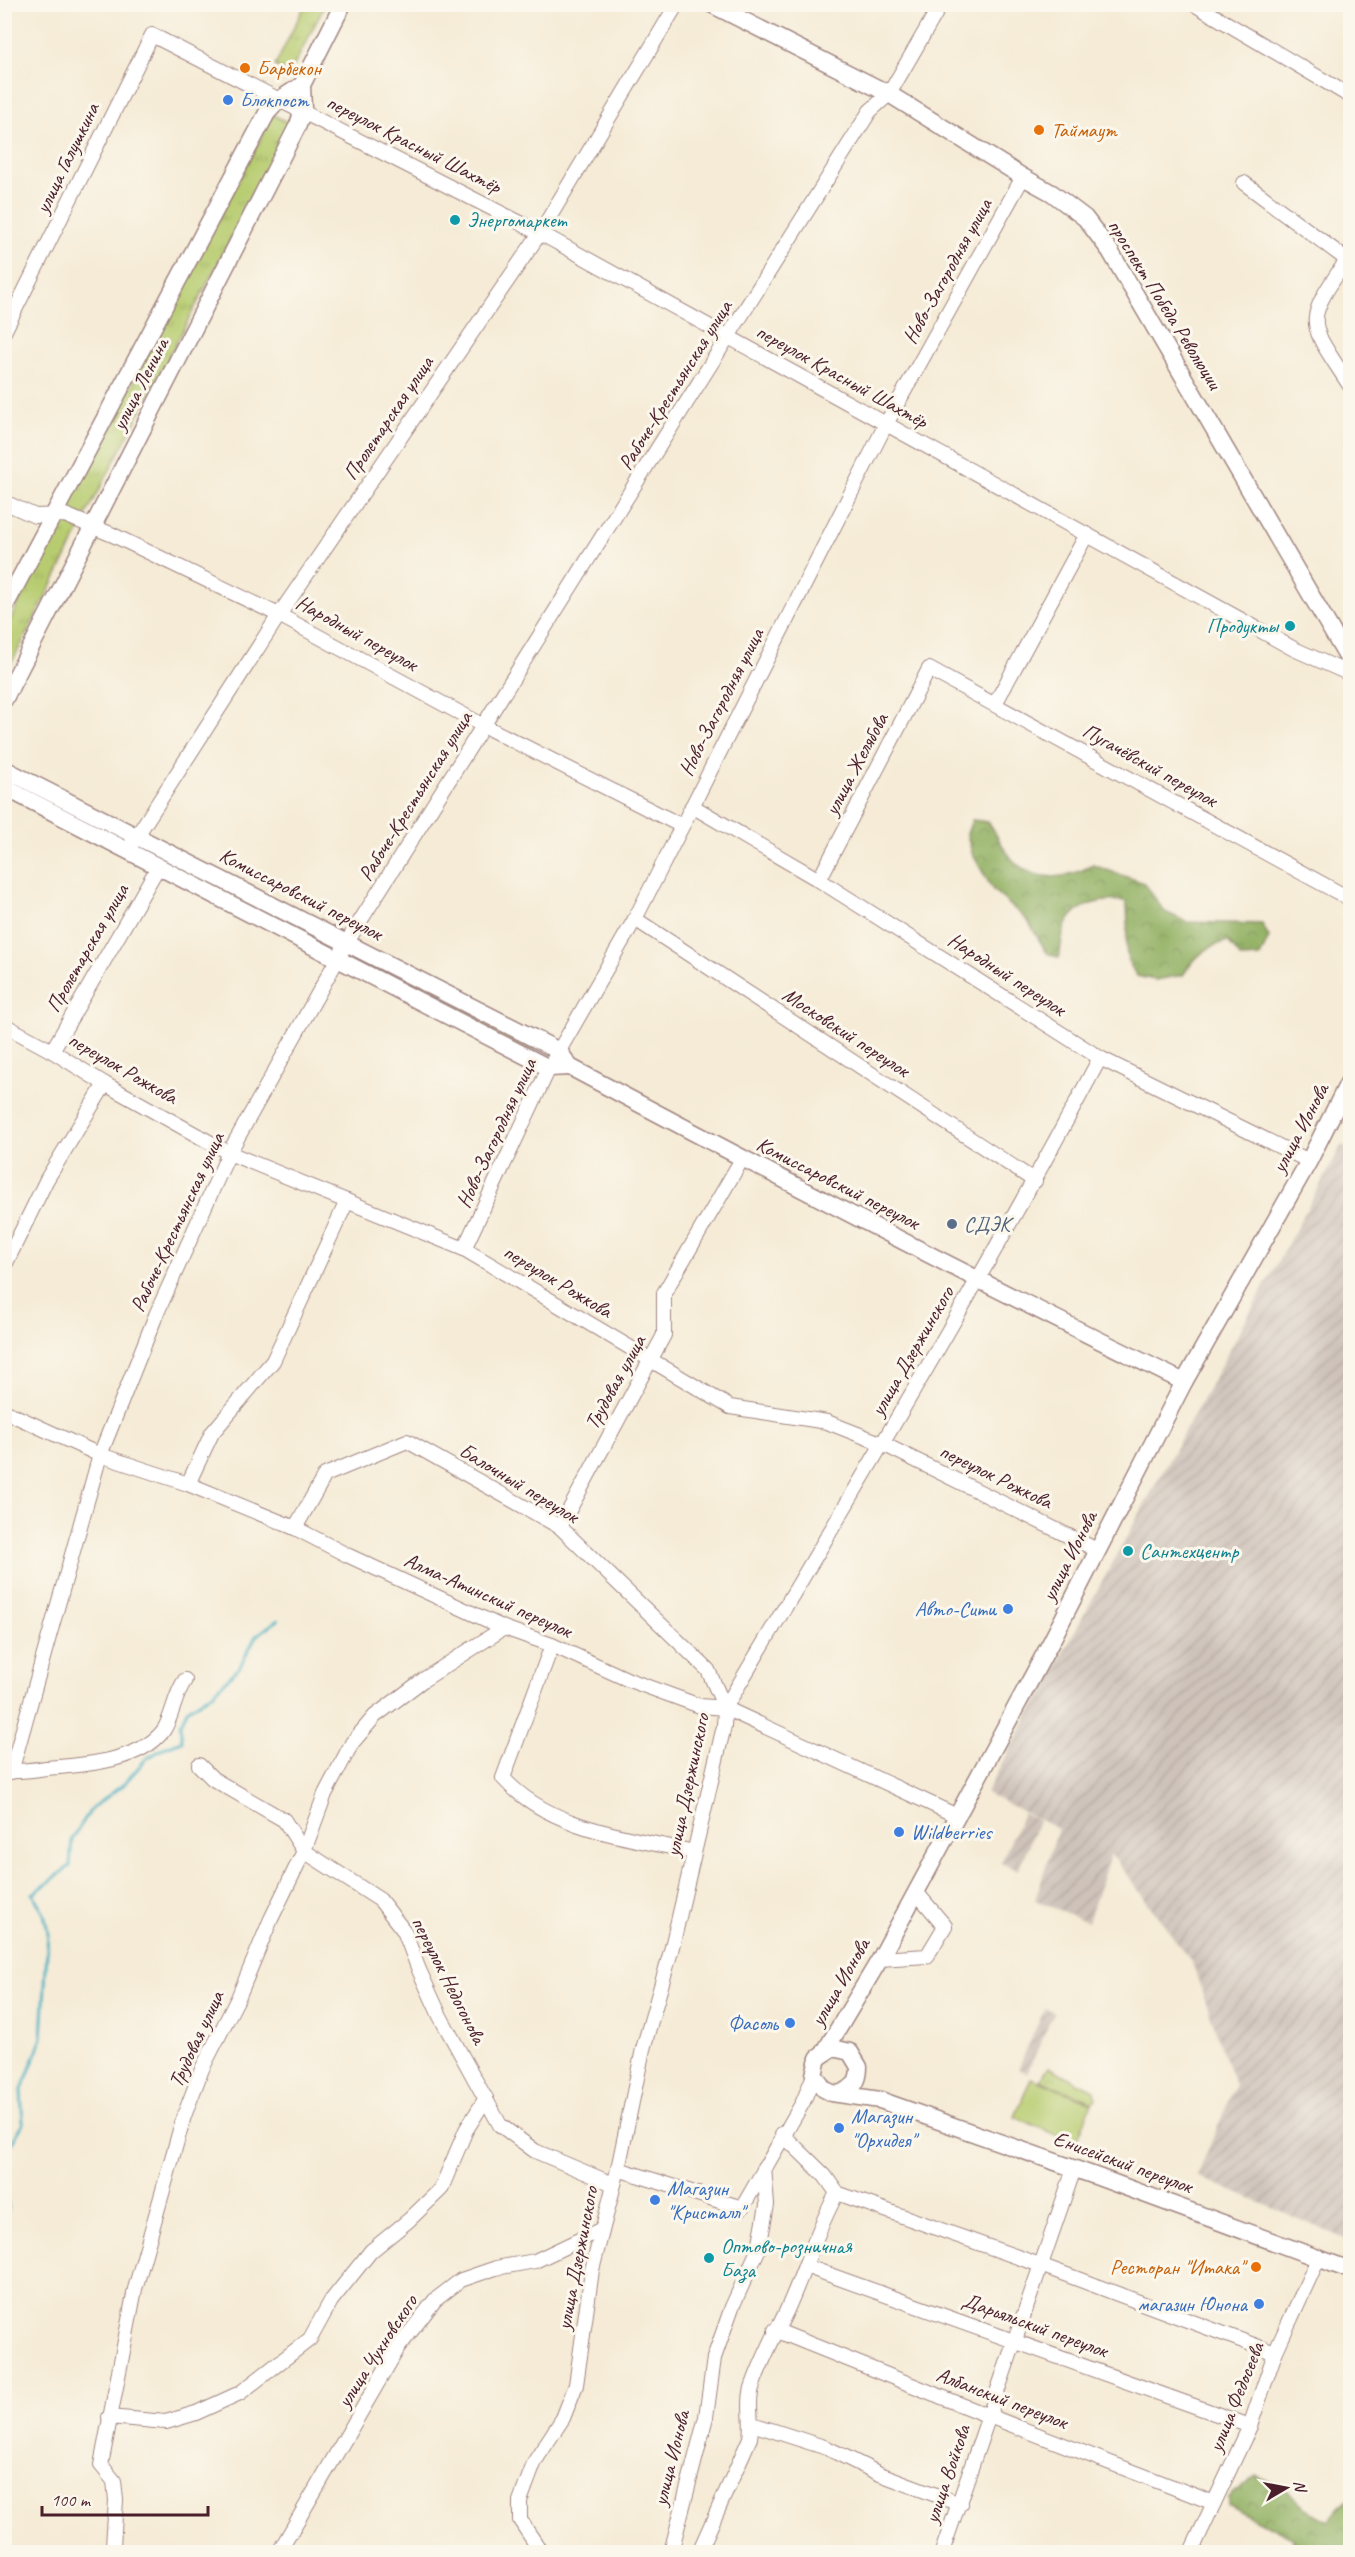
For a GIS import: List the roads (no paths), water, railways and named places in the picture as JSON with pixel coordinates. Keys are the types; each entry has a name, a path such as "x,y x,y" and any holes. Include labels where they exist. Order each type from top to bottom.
{"main road":[{"name":"улица Ленина","path":"4,700 298,125 303,110 302,85 343,4"},
{"name":"проспект Победа Революции","path":"711,4 889,94 1052,193 1085,218 1110,250 1348,651"},
{"name":"улица Ленина","path":"4,608 267,113 279,100 302,85"},
{"name":"Комиссаровский переулок","path":"4,769 559,1052 570,1067 742,1159 978,1281 1184,1382"},
{"name":"Комиссаровский переулок","path":"4,787 549,1068 570,1067"},
{"name":"улица Ионова","path":"825,2051 880,1959 955,1815 1051,1642 1184,1382 1309,1161 1350,1078"},
{"path":"863,1989 850,2017 849,2029 857,2063 866,2085 880,2100"},
{"path":"842,2048 857,2063 855,2084 841,2093 824,2089 814,2075 814,2066 825,2051 842,2048"},
{"name":"Енисейский переулок","path":"841,2093 880,2100 1350,2270"}],"street":[{"name":"Пролетарская улица","path":"127,852 279,615 540,233 677,4"},
{"name":"Рабоче-Крестьянская улица","path":"8,1771 100,1455 156,1316 230,1153 347,942 870,111 889,94 941,4"},
{"path":"1194,4 1350,96"},
{"name":"переулок Красный Шахтёр","path":"152,35 303,110 540,233 1294,649 1350,674"},
{"name":"улица Галушкина","path":"4,332 152,35"},
{"name":"Ново-Загородняя улица","path":"464,1249 549,1068 635,919 886,424 1023,177"},
{"path":"1244,183 1349,261 1320,299 1315,314 1317,334 1350,386"},
{"name":"Народный переулок","path":"4,502 35,516 65,514 114,535 279,615 484,726 682,826"},
{"path":"995,704 1087,534"},
{"name":"Пугачёвский переулок","path":"929,669 1350,900"},
{"name":"улица Желябова","path":"819,880 929,669"},
{"name":"Народный переулок","path":"692,806 819,880 1100,1058 1309,1161"},
{"name":"Пролетарская улица","path":"52,1051 158,867"},
{"name":"Московский переулок","path":"635,919 1035,1181"},
{"name":"переулок Рожкова","path":"4,1025 230,1153 464,1249 730,1407 827,1422 883,1444 1097,1550"},
{"name":"улица Дзержинского","path":"541,2553 520,2520 520,2502 536,2461 563,2418 576,2385 592,2270 618,2169 643,2049 671,1951 724,1726 725,1708 978,1281 1035,1181 1100,1058"},
{"path":"4,1267 47,1179 105,1084"},
{"name":"Трудовая улица","path":"560,1527 664,1335 664,1293 742,1159"},
{"path":"188,1484 212,1433 273,1361 347,1201"},
{"name":"Алма-Атинский переулок","path":"4,1410 100,1455 188,1484 295,1528 347,1555 504,1628 552,1645 649,1688 700,1706 725,1708 955,1815"},
{"name":"Балочный переулок","path":"295,1528 325,1475 407,1441 560,1527 708,1670 725,1708"},
{"name":"Трудовая улица","path":"109,2553 112,2546 116,2500 114,2481 101,2465 109,2417 135,2289 184,2116 202,2069 238,1998 271,1919 304,1851 325,1794 352,1743 375,1716 423,1680 504,1628"},
{"path":"552,1645 503,1778 518,1794 541,1810 567,1821 694,1852"},
{"path":"8,1771 108,1761 141,1747 156,1739 165,1729 174,1698 185,1680"},
{"path":"199,1765 213,1779 284,1820 304,1851"},
{"name":"переулок Недогонова","path":"304,1851 380,1900 404,1930 440,2016 500,2125 535,2151 613,2184"},
{"path":"880,1959 927,1956 945,1926 916,1892"},
{"path":"803,2102 814,2075"},
{"path":"618,2169 742,2208 782,2134 803,2102 814,2090 824,2089"},
{"path":"109,2417 166,2422 196,2413 240,2393 310,2340 330,2301 370,2251 409,2220 441,2189 466,2130 486,2098"},
{"path":"782,2134 825,2176 837,2193 1042,2265 1275,2353"},
{"name":"улица Ионова","path":"671,2553 706,2417 714,2358 732,2307 759,2248 767,2205 764,2167"},
{"path":"1042,2265 1074,2169"},
{"path":"699,2553 750,2438 752,2424 748,2410 752,2389 775,2330 785,2313 817,2241 825,2215 837,2193"},
{"name":"улица Чухновского","path":"279,2553 398,2348 435,2300 461,2280 496,2268 535,2261 602,2229"},
{"name":"улица Федосеева","path":"1191,2553 1250,2426 1275,2353 1319,2257"},
{"name":"улица Войкова","path":"942,2553 1042,2265"},
{"name":"Дарьяльский переулок","path":"805,2266 1250,2426"},
{"name":"Албанский переулок","path":"775,2330 1215,2503"},
{"path":"752,2424 827,2448 880,2474 960,2504"}],"waterway":[{"path":"4,2148 11,2145 23,2123 21,2092 42,2038 48,1932 44,1914 33,1894 70,1866 72,1839 92,1808 124,1784 146,1759 182,1741 180,1725 187,1710 213,1693 239,1668 256,1636 278,1620"},
{"path":"4,2181 8,2209 4,2214"}],"place":[{"name":"Барбекон","path":"245,68"},
{"name":"Блокпост","path":"228,100"},
{"name":"Таймаут","path":"1039,130"},
{"name":"Энергомаркет","path":"455,220"},
{"name":"Продукты","path":"1290,626"},
{"name":"СДЭК","path":"952,1224"},
{"name":"Сантехцентр","path":"1128,1551"},
{"name":"Авто-Сити","path":"1008,1609"},
{"name":"Wildberries","path":"899,1832"},
{"name":"Фасоль","path":"790,2023"},
{"name":"Магазин \"Орхидея\"","path":"839,2128"},
{"name":"Магазин \"Кристалл\"","path":"655,2200"},
{"name":"Оптово-розничная База","path":"709,2258"},
{"name":"Ресторан \"Итака\"","path":"1256,2267"},
{"name":"магазин Юнона","path":"1259,2304"}]}
